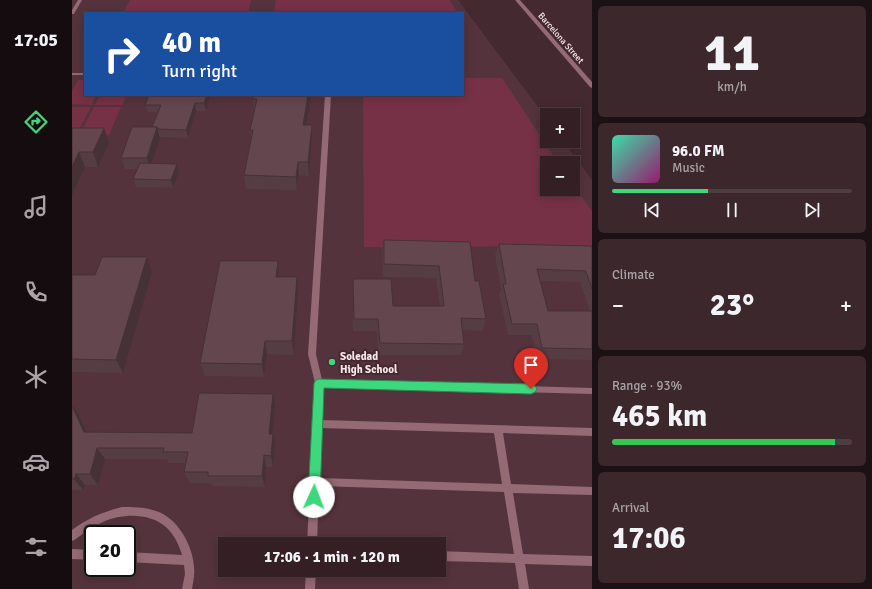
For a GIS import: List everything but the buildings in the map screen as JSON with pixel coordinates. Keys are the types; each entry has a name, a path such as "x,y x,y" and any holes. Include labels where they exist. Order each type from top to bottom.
{"street":[{"name":"Barcelona Street","path":"517,0 592,86"}],"lane":[{"path":"72,13 80,0"},
{"path":"72,74 84,74"},
{"path":"312,537 319,383 312,354 328,96"},
{"path":"319,383 592,391"},
{"path":"318,424 592,432"},
{"path":"498,429 524,589"},
{"path":"315,482 592,491"},
{"path":"72,536 80,528 98,518 117,512 135,510 152,514 167,522 178,534 189,560 190,574 187,589"},
{"path":"72,554 84,555"},
{"path":"446,556 592,561"},
{"path":"136,557 189,560"},
{"path":"310,589 311,577"}],"shaded area":[{"name":"Soledad High School","path":"72,0 458,0 540,110 540,148 568,148 574,156 540,156 540,196 580,196 580,164 592,180 592,589 72,589"},
{"path":"130,0 251,0 248,12 124,12"},
{"path":"276,0 449,0 457,12 274,12"},
{"path":"464,78 502,78 540,136 540,148 548,148 553,156 540,156 540,196 580,196 580,194 592,211 592,246 364,247 363,96 464,96"},
{"path":"78,80 84,80 84,96 96,96 92,105 72,104 72,91"},
{"path":"100,96 126,96 122,105 95,105"},
{"path":"72,107 91,107 77,134 72,134"},
{"path":"94,107 121,107 109,135 80,134"}],"place":[{"name":"Soledad High School","path":"332,362"}],"route":[{"path":"314,497 319,383 531,389"}]}
